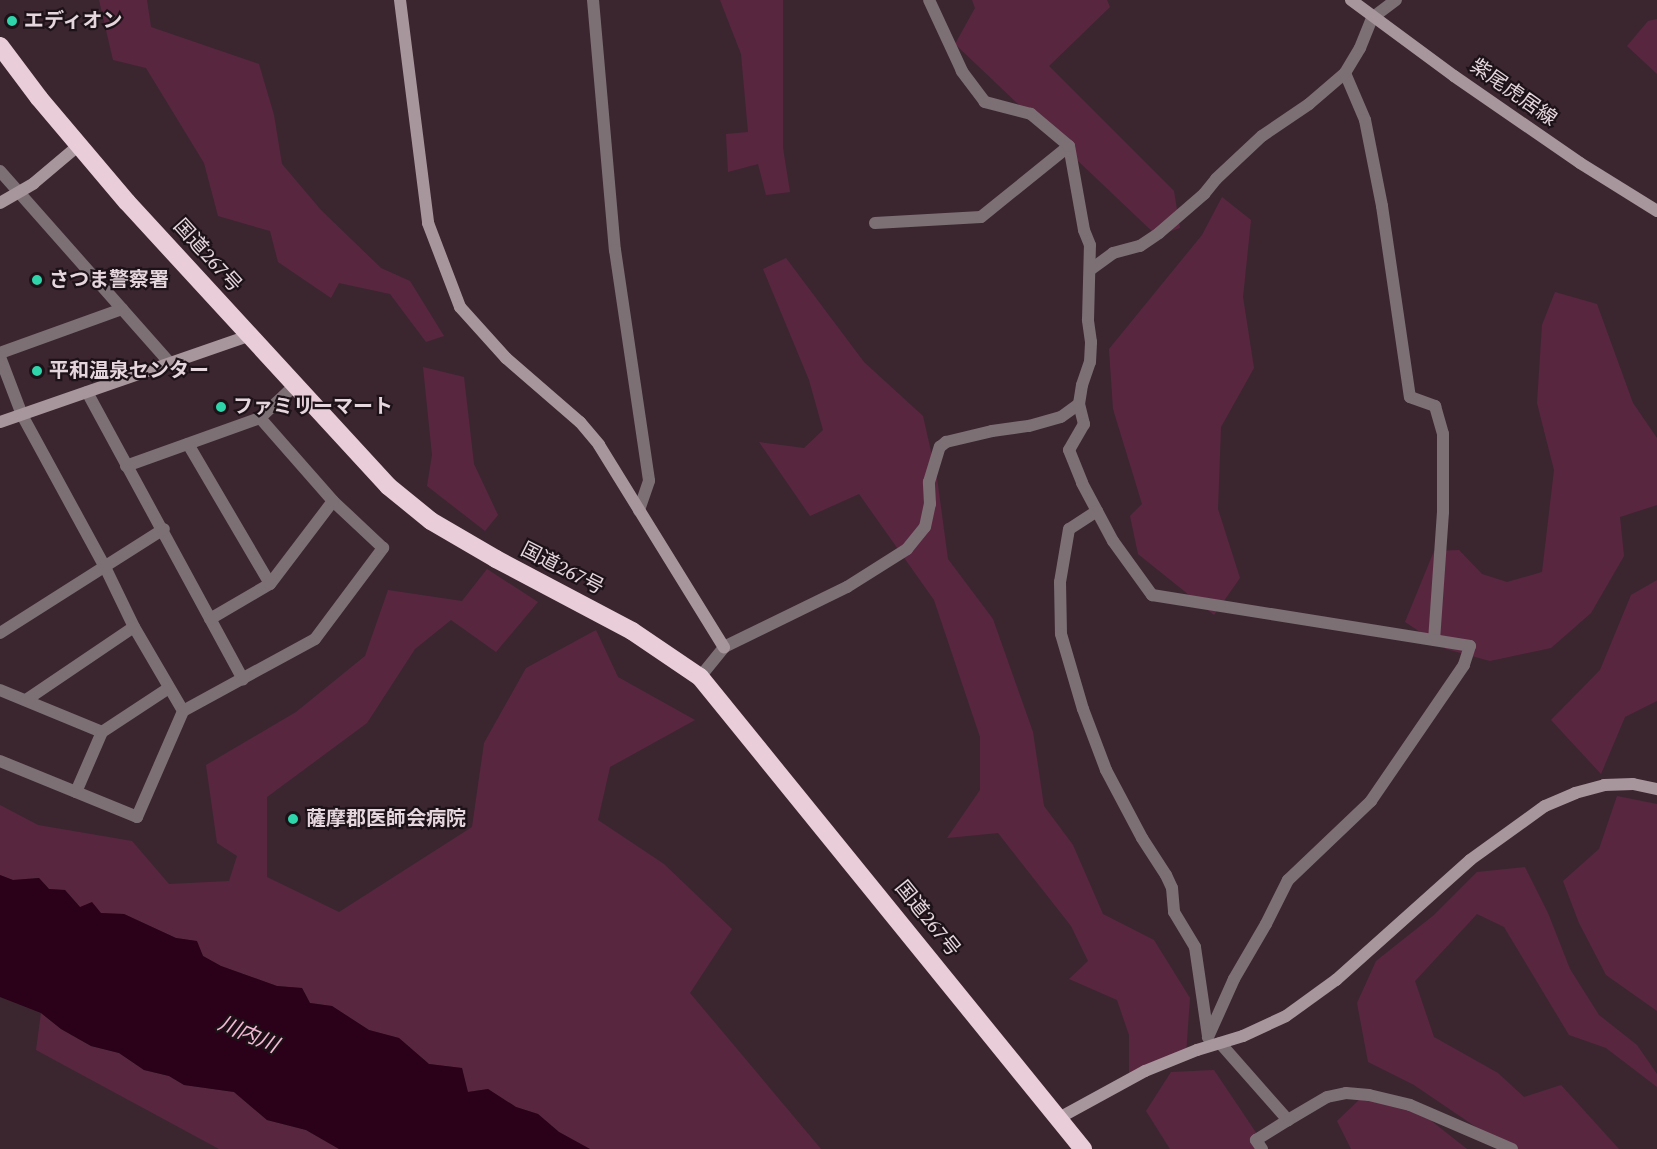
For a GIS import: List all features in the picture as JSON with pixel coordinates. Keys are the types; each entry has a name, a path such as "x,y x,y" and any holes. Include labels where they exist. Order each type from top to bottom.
{"highway":[{"name":"国道267号","path":"0,46 78,146 388,486 431,521 495,560 632,631 700,677 1083,1149"}],"street":[{"path":"400,0 428,223 460,307 493,345 580,422 609,460 724,647"},
{"path":"593,0 615,250 649,481 639,510"},
{"path":"929,0 962,71 985,102 1031,114 1069,146 1084,230 1090,245 1087,288 1091,342 1090,362 1079,404 1084,424 1069,450 1113,541 1152,595 1470,646 1464,664 1371,801 1287,880 1266,924 1234,979 1212,1042"},
{"name":"紫尾虎居線","path":"1351,0 1372,18 1580,163 1657,211"},
{"path":"1090,270 1113,253 1140,246 1159,233 1199,199 1216,179 1262,136 1309,104 1346,73 1372,18 1396,0"},
{"path":"1346,73 1365,120 1382,206 1410,398 1435,406 1443,434 1443,512 1434,640"},
{"path":"0,203 18,194 78,146"},
{"path":"875,223 981,217 1069,146"},
{"path":"0,171 171,364"},
{"path":"122,309 0,355 22,415 105,567 134,627 183,711"},
{"path":"0,422 249,336"},
{"path":"126,466 260,418 295,385"},
{"path":"87,392 126,466 164,529 243,678"},
{"path":"700,677 724,647 847,587 907,549 925,527 930,504 929,482 940,447 946,442 992,431 1029,426 1061,417 1079,404"},
{"path":"0,761 137,817 183,711 315,639 382,548 333,501 260,418"},
{"path":"188,444 270,584"},
{"path":"210,619 270,584 333,501"},
{"path":"1097,511 1070,529 1060,582 1061,634 1083,709 1106,770 1142,838 1166,875 1172,888 1174,912 1195,947 1212,1042 1288,1120"},
{"path":"0,633 164,529"},
{"path":"26,700 134,627"},
{"path":"76,792 102,732 169,688"},
{"path":"0,690 102,732"},
{"path":"1059,1118 1145,1071 1212,1042 1272,1023 1336,980 1470,860 1545,806 1575,793 1604,785 1633,784 1657,789"},
{"path":"1262,1149 1256,1140 1327,1097 1346,1093 1368,1095 1410,1105 1512,1149"}],"shaded area":[{"path":"99,0 147,0 151,27 259,64 274,115 282,164 321,210 381,268 410,281 444,336 426,342 390,294 339,283 331,298 278,262 270,231 218,216 204,163 146,68 113,60"},
{"path":"720,0 783,0 783,148 790,192 766,195 758,164 728,172 726,134 748,132 741,54"},
{"path":"972,0 1107,0 1110,7 1049,66 1174,191 1180,228 1157,236 955,44 975,8"},
{"path":"1657,19 1657,74 1627,46 1648,21"},
{"path":"1222,197 1251,220 1243,297 1254,368 1221,427 1218,509 1240,578 1214,615 1138,554 1130,516 1142,504 1113,409 1109,349 1202,235"},
{"path":"786,258 864,362 923,416 937,478 948,559 993,619 1033,732 1044,806 1073,845 1103,914 1154,940 1190,998 1186,1054 1129,1077 1129,1035 1117,1000 1069,979 1088,961 1071,926 998,833 947,838 980,790 980,737 934,600 859,494 810,516 759,442 804,448 823,430 809,380 763,269"},
{"path":"1555,292 1597,304 1633,403 1657,438 1657,505 1620,517 1624,556 1591,613 1551,648 1490,661 1446,649 1405,622 1434,551 1459,550 1482,574 1507,582 1542,572 1554,470 1537,403 1542,325"},
{"path":"423,367 464,377 474,464 498,515 485,531 427,486 432,455"},
{"path":"487,569 538,602 496,652 451,620 415,649 367,723 267,797 267,877 339,912 472,827 484,743 526,668 596,630 618,677 695,720 610,767 598,820 664,864 732,929 690,993 821,1149 590,1149 559,1132 538,1114 516,1107 488,1089 467,1092 462,1068 429,1064 399,1038 369,1030 332,1006 310,1003 302,988 277,986 221,966 203,956 196,941 176,938 124,914 101,913 80,907 65,890 49,889 39,878 13,880 0,875 0,805 38,825 132,841 169,884 229,881 237,856 217,843 206,765 296,712 365,656 388,590 462,601"},
{"path":"1657,580 1657,701 1625,717 1601,774 1551,720 1600,670 1631,595"},
{"path":"1617,796 1657,804 1657,1011 1606,975 1579,923 1563,881 1599,849"},
{"path":"1525,867 1548,913 1570,969 1599,1015 1637,1045 1657,1074 1657,1087 1606,1048 1569,1035 1504,927 1477,914 1415,981 1434,1037 1498,1073 1524,1097 1561,1085 1619,1149 1516,1149 1498,1142 1414,1085 1368,1062 1357,1003 1376,961 1434,915 1477,872"},
{"path":"41,1013 61,1029 91,1046 119,1053 144,1070 169,1076 184,1085 234,1092 267,1120 306,1130 339,1149 219,1149 36,1050"},
{"path":"1214,1070 1267,1149 1170,1149 1146,1111 1171,1072"},
{"path":"1361,1098 1424,1115 1467,1149 1351,1149 1337,1121"}],"water":[{"name":"川内川","path":"0,875 13,880 39,878 49,889 65,890 80,907 92,902 101,913 124,914 176,938 197,941 203,956 221,966 277,986 302,988 310,1003 332,1006 369,1030 399,1038 429,1064 462,1068 468,1092 488,1089 516,1107 538,1114 559,1132 590,1149 339,1149 306,1130 267,1120 234,1092 184,1085 169,1076 144,1070 119,1053 91,1046 61,1029 41,1013 0,997"}],"place":[{"name":"エディオン","path":"12,21"},
{"name":"さつま警察署","path":"37,280"},
{"name":"平和温泉センター","path":"37,371"},
{"name":"ファミリーマート","path":"221,407"},
{"name":"薩摩郡医師会病院","path":"293,819"}]}
